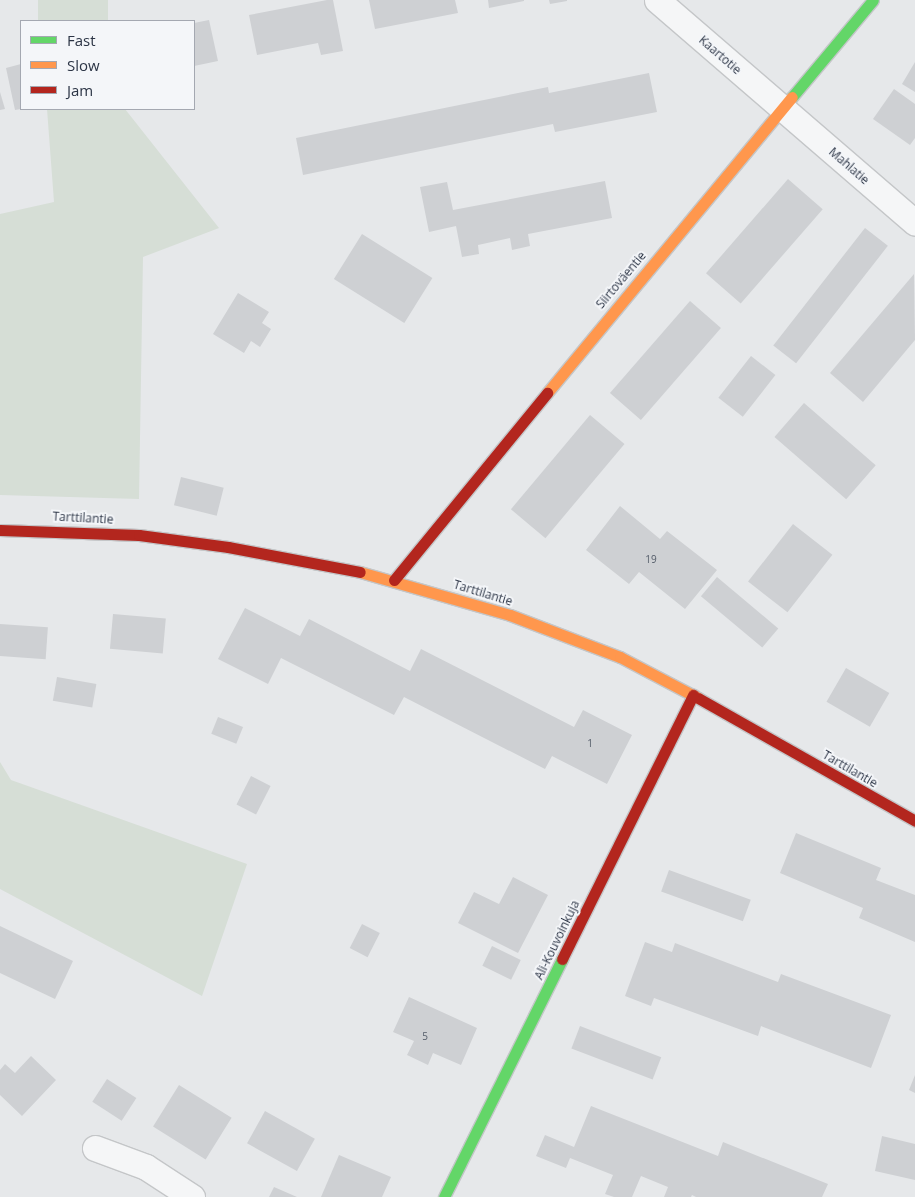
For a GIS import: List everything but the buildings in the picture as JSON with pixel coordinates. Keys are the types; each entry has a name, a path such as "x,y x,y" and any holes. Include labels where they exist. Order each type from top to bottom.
{"street":[{"name":"Kaartotie","path":"657,0 782,110"},
{"name":"Siirtoväentie","path":"394,580 627,295 873,0"},
{"name":"Mahlatie","path":"782,110 915,223"},
{"name":"Tarttilantie","path":"0,530 44,530 139,535 257,552 335,566 394,580 510,615 620,657 693,695 915,821"},
{"name":"Ali-Kouvoinkuja","path":"444,1197 693,695"},
{"path":"95,1148 146,1167 192,1197"}],"shaded area":[{"path":"38,0 108,0 108,20 38,20"},
{"path":"47,110 126,110 219,228 143,257 139,499 0,495 0,214 54,202"},
{"path":"0,762 11,780 247,864 202,996 0,889"}],"traffic: fast":[{"path":"792,97 873,0"},
{"path":"444,1197 562,959"}],"traffic: slow":[{"path":"547,393 792,97"},
{"path":"360,572 510,615 620,657 698,698"}],"traffic: jam":[{"path":"394,580 547,393"},
{"path":"0,530 139,535 228,547 360,572"},
{"path":"562,959 693,695"},
{"path":"698,698 915,821"}]}
